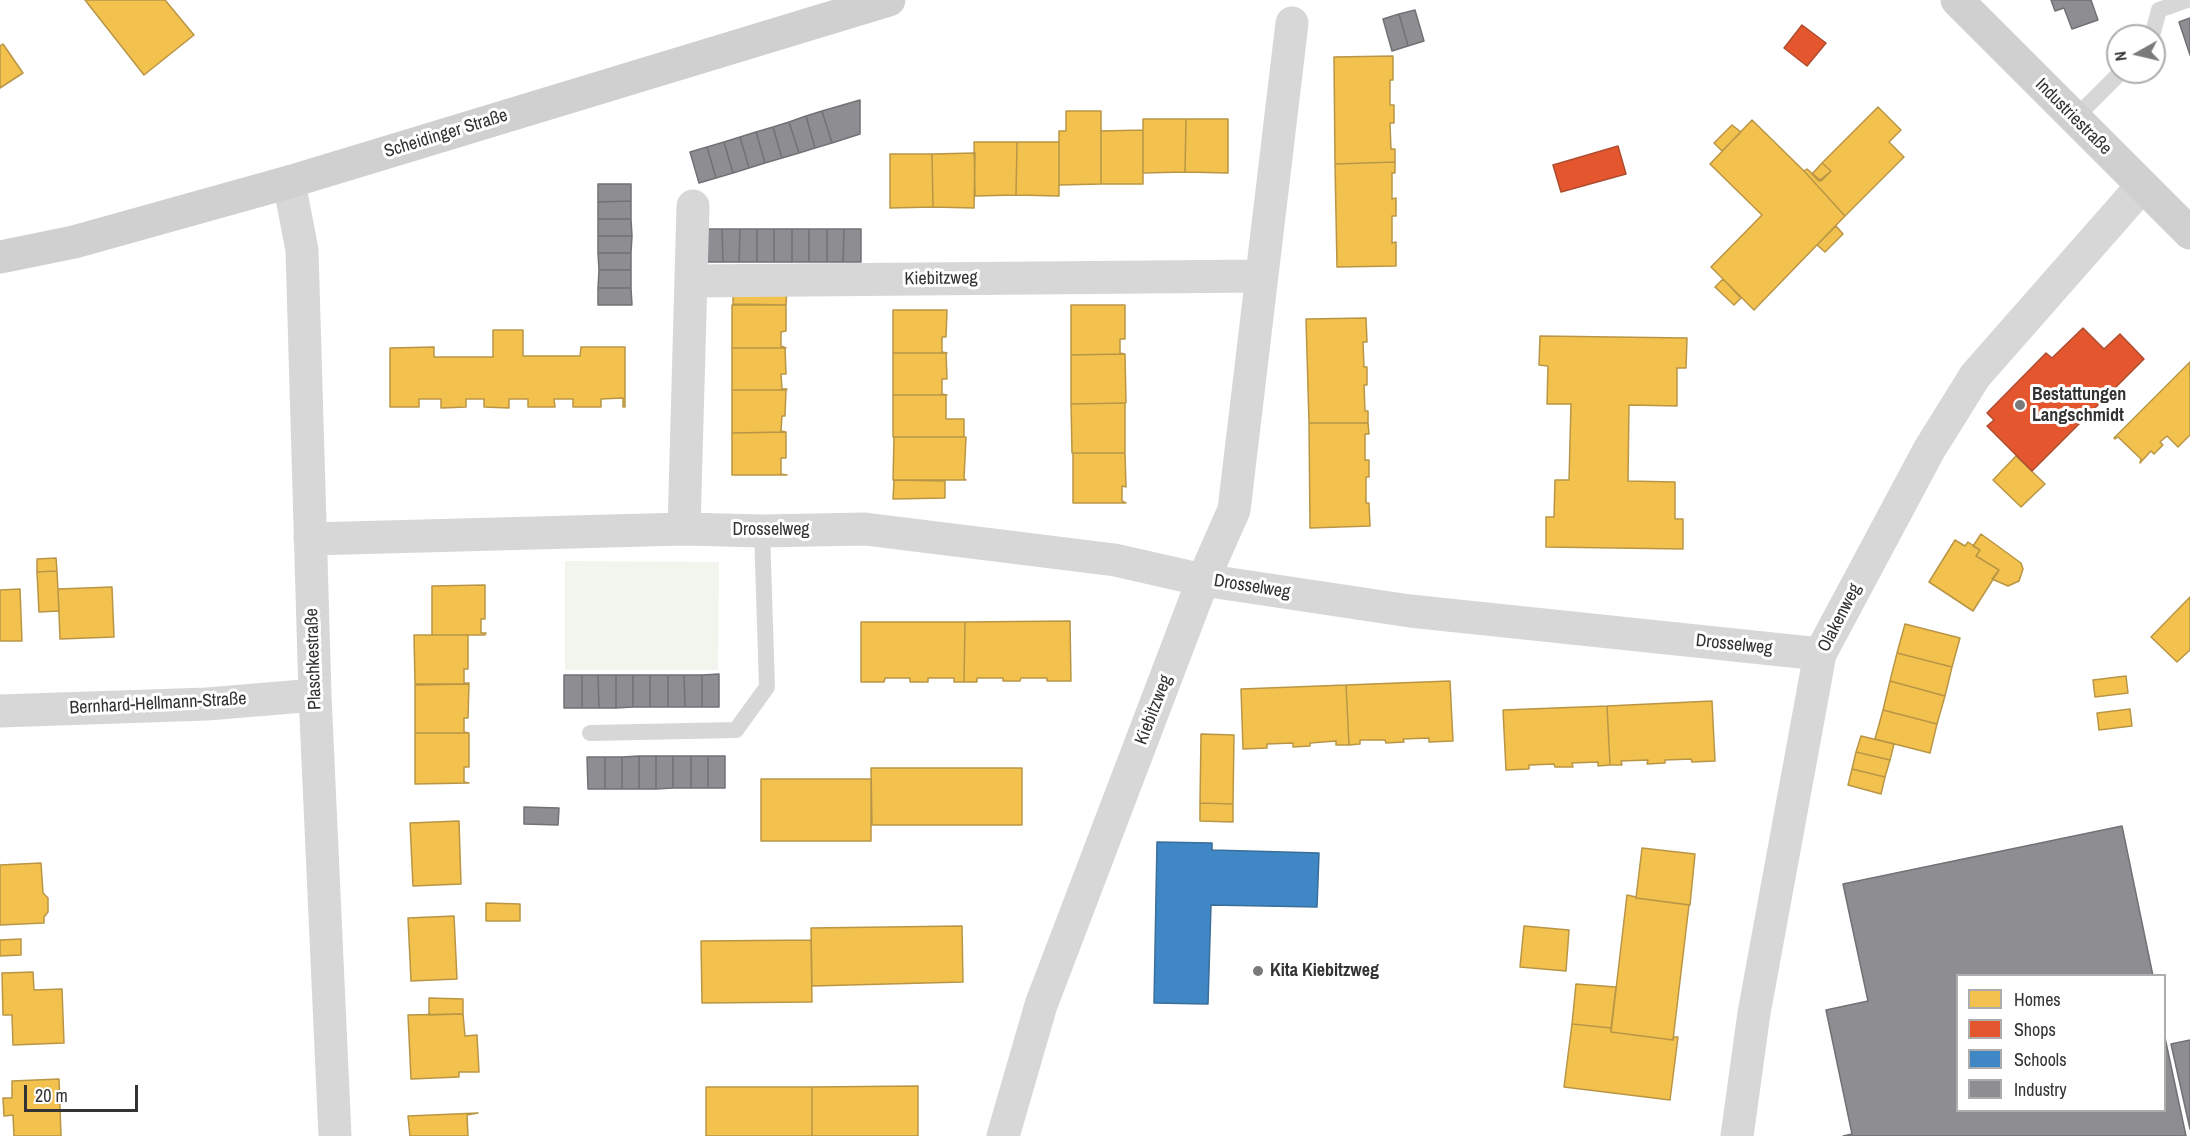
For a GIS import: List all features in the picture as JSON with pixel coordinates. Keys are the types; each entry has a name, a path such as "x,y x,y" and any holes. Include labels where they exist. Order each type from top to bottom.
{"main road":[{"name":"Scheidinger Straße","path":"0,257 74,242 289,182 890,0"},
{"name":"Industriestraße","path":"1957,0 2190,233"}],"street":[{"name":"Kiebitzweg","path":"1003,1136 1041,1005 1203,580 1234,510 1292,23"},
{"name":"Plaschkestraße","path":"289,182 302,250 315,695 335,1136"},
{"name":"Olakenweg","path":"1737,1136 1754,1013 1820,654 1929,450 1975,376 2142,186"},
{"path":"684,529 693,206"},
{"name":"Kiebitzweg","path":"692,281 1262,276"},
{"name":"Drosselweg","path":"310,539 684,529 762,531 865,529 1114,560 1203,580 1410,611 1820,654"},
{"name":"Bernhard-Hellmann-Straße","path":"0,711 207,704 315,695"}],"lane":[{"path":"2155,24 2159,10 2187,0"},
{"path":"2075,118 2109,84"},
{"path":"590,733 736,730 767,687 762,531"}],"shaded area":[{"path":"565,561 719,562 718,670 565,670"}],"building: Homes":[{"path":"85,0 165,0 194,35 144,75"},
{"path":"3,44 23,73 0,88 0,46"},
{"path":"1393,56 1390,105 1394,105 1394,123 1390,123 1391,149 1395,149 1395,162 1335,164 1334,57"},
{"path":"1878,107 1901,130 1889,142 1904,157 1845,216 1804,171 1807,169 1821,181 1831,171 1822,163"},
{"path":"1066,111 1101,111 1101,184 1059,185 1059,131 1066,131"},
{"path":"1143,119 1186,119 1185,172 1143,173"},
{"path":"1186,119 1228,119 1228,173 1185,172"},
{"path":"1752,120 1804,171 1845,216 1754,310 1711,267 1762,215 1710,164"},
{"path":"1732,125 1741,132 1722,151 1714,143"},
{"path":"1143,130 1143,184 1101,184 1101,131"},
{"path":"974,142 1017,142 1016,195 975,196"},
{"path":"1017,142 1059,142 1059,196 1016,195"},
{"path":"975,153 974,208 933,207 932,154"},
{"path":"890,154 932,154 933,207 890,208"},
{"path":"1395,162 1395,173 1392,173 1392,199 1396,198 1396,216 1392,216 1392,243 1396,242 1396,266 1337,267 1335,164"},
{"path":"1822,163 1831,171 1819,181 1812,174"},
{"path":"1836,226 1843,234 1825,252 1817,245"},
{"path":"1723,279 1741,298 1734,305 1715,287"},
{"path":"733,288 787,288 786,305 733,304"},
{"path":"732,305 786,305 786,331 781,332 781,346 786,348 732,348"},
{"path":"1071,305 1125,305 1125,339 1120,339 1120,353 1125,354 1071,355"},
{"path":"893,310 947,310 946,337 942,337 942,352 947,353 893,353"},
{"path":"1366,318 1367,342 1363,342 1364,367 1367,367 1367,385 1364,385 1368,423 1309,423 1306,319"},
{"path":"493,330 523,330 523,356 580,356 581,347 625,347 625,407 623,407 623,398 601,399 601,407 573,407 573,399 554,399 555,407 528,407 528,399 509,399 509,408 484,407 484,399 466,399 466,407 441,408 441,399 419,399 419,407 390,407 390,348 434,347 434,357 493,357"},
{"path":"1540,336 1687,338 1686,368 1677,368 1677,406 1629,405 1628,481 1675,482 1675,519 1683,519 1683,549 1546,547 1546,517 1554,517 1555,480 1569,480 1571,404 1547,404 1548,366 1539,365"},
{"path":"732,348 785,348 786,374 781,374 782,389 786,390 732,390"},
{"path":"893,353 946,353 947,379 942,379 942,394 947,395 893,395"},
{"path":"1125,354 1126,403 1071,404 1071,355"},
{"path":"2190,362 2190,435 2178,447 2167,436 2160,442 2163,445 2154,454 2151,451 2140,463 2141,459 2118,437 2114,438"},
{"path":"732,390 786,390 785,416 782,416 781,431 786,432 732,433"},
{"path":"893,395 946,395 946,419 964,419 964,437 893,437"},
{"path":"1125,403 1125,453 1072,453 1071,404"},
{"path":"1309,423 1368,423 1369,434 1365,434 1365,460 1369,460 1369,477 1366,477 1366,503 1369,503 1370,526 1310,528"},
{"path":"786,432 786,458 781,458 781,474 787,475 732,475 732,433"},
{"path":"894,437 966,437 964,479 966,480 893,480"},
{"path":"1073,453 1125,453 1126,487 1122,486 1122,501 1126,503 1073,503"},
{"path":"2016,456 2045,484 2021,507 1993,480"},
{"path":"894,480 945,481 945,498 893,499"},
{"path":"1981,534 2021,563 2023,569 2019,581 2008,586 1992,579 1999,570 1976,556 1980,550 1973,546"},
{"path":"1955,540 1965,546 1968,542 1980,550 1976,556 1999,570 1973,611 1929,582"},
{"path":"56,558 57,571 37,572 37,559"},
{"path":"57,571 59,611 39,612 37,572"},
{"path":"485,585 485,619 481,619 481,633 486,633 485,635 432,635 432,586"},
{"path":"112,587 114,637 60,639 58,589"},
{"path":"20,589 22,641 0,641 0,590"},
{"path":"2190,597 2190,650 2177,662 2151,637"},
{"path":"1070,621 1071,681 1047,681 1047,678 1003,681 1003,678 977,678 977,682 964,682 965,622"},
{"path":"861,622 965,622 964,682 954,682 954,678 928,678 928,682 910,682 910,678 885,678 884,682 861,682"},
{"path":"1905,624 1960,638 1952,667 1897,653"},
{"path":"414,635 468,635 468,669 464,669 464,683 469,684 415,684"},
{"path":"1897,653 1952,667 1945,696 1890,681"},
{"path":"2126,676 2128,693 2095,697 2093,680"},
{"path":"1450,681 1453,741 1429,742 1429,738 1403,739 1404,742 1386,743 1385,740 1360,740 1360,744 1349,745 1346,685"},
{"path":"1890,681 1945,696 1937,724 1883,710"},
{"path":"469,684 468,718 464,718 464,732 469,733 415,733 415,685"},
{"path":"1346,685 1349,745 1336,745 1336,741 1293,747 1293,743 1267,744 1267,748 1243,749 1241,689"},
{"path":"1712,701 1715,761 1665,760 1665,763 1647,764 1648,760 1621,761 1622,765 1610,765 1607,706"},
{"path":"1607,706 1610,765 1598,766 1598,762 1572,763 1573,767 1555,767 1554,764 1529,765 1529,769 1506,770 1503,710"},
{"path":"2130,709 2132,726 2099,730 2097,713"},
{"path":"1883,710 1937,724 1930,753 1875,739"},
{"path":"415,733 469,733 469,767 464,767 464,782 469,783 415,784"},
{"path":"1201,734 1234,735 1233,804 1200,803"},
{"path":"1861,736 1894,744 1890,760 1856,752"},
{"path":"1856,752 1890,760 1885,777 1852,769"},
{"path":"871,768 1022,768 1022,825 872,825"},
{"path":"1852,769 1885,777 1881,794 1848,785"},
{"path":"761,779 871,779 871,841 761,841"},
{"path":"1200,803 1233,804 1233,822 1200,821"},
{"path":"459,821 461,884 413,886 410,823"},
{"path":"1642,848 1695,854 1690,905 1636,898"},
{"path":"41,863 43,893 48,898 48,912 44,917 44,923 0,925 0,865"},
{"path":"1627,895 1689,905 1673,1040 1611,1032"},
{"path":"486,903 520,904 520,921 486,921"},
{"path":"454,916 457,979 411,981 408,918"},
{"path":"962,926 963,982 812,986 811,928"},
{"path":"1524,926 1569,930 1566,971 1520,967"},
{"path":"21,939 21,955 0,956 0,940"},
{"path":"811,940 812,1002 702,1003 701,941"},
{"path":"33,972 34,990 62,989 64,1043 13,1045 12,1015 3,1015 2,973"},
{"path":"1576,984 1616,987 1611,1028 1572,1024"},
{"path":"429,998 463,999 463,1014 429,1015"},
{"path":"463,1014 465,1036 477,1035 479,1072 459,1072 459,1077 411,1079 408,1015"},
{"path":"1572,1024 1611,1028 1611,1032 1673,1040 1674,1037 1678,1037 1670,1100 1564,1087"},
{"path":"59,1079 61,1136 14,1136 13,1115 4,1116 3,1098 12,1098 12,1081"},
{"path":"918,1086 918,1136 812,1136 812,1087"},
{"path":"706,1087 812,1087 812,1136 706,1136"},
{"path":"478,1113 467,1115 468,1136 410,1136 408,1116"}],"building: Shops":[{"path":"1802,25 1826,43 1807,66 1784,48"},
{"path":"1618,146 1626,174 1561,192 1553,165"},
{"path":"2083,328 2104,349 2120,334 2144,359 2032,471 1987,426 1994,420 1987,413 2046,353 2052,358"}],"building: Schools":[{"path":"1157,842 1212,843 1212,850 1319,853 1317,907 1211,905 1208,1004 1154,1003"}],"building: Industry":[{"path":"2051,0 2091,0 2098,20 2072,29 2064,8 2055,11"},
{"path":"1415,10 1424,41 1408,46 1399,14"},
{"path":"1399,14 1408,46 1392,51 1383,19"},
{"path":"2190,18 2190,55 2179,22"},
{"path":"860,100 860,134 832,143 822,111"},
{"path":"822,111 832,143 815,148 806,116"},
{"path":"806,116 815,148 799,153 789,122"},
{"path":"789,122 799,153 782,158 773,127"},
{"path":"773,127 782,158 765,163 756,132"},
{"path":"756,132 765,163 749,168 740,137"},
{"path":"740,137 749,168 733,173 724,142"},
{"path":"724,142 733,173 716,178 707,147"},
{"path":"707,147 716,178 699,183 690,152"},
{"path":"598,184 631,184 631,201 598,202"},
{"path":"631,201 631,219 598,219 598,202"},
{"path":"598,219 631,219 632,236 598,236"},
{"path":"705,229 722,229 723,262 705,262"},
{"path":"722,229 740,229 739,262 723,262"},
{"path":"740,229 757,229 757,262 739,262"},
{"path":"757,229 774,229 774,262 757,262"},
{"path":"774,229 792,229 792,262 774,262"},
{"path":"792,229 809,229 809,262 792,262"},
{"path":"809,229 827,229 827,262 809,262"},
{"path":"827,229 844,229 843,262 827,262"},
{"path":"844,229 861,229 861,262 843,262"},
{"path":"598,236 632,236 631,253 598,253"},
{"path":"598,253 631,253 631,270 599,270"},
{"path":"599,270 631,270 631,288 598,288"},
{"path":"598,288 631,288 632,305 598,305"},
{"path":"719,674 719,707 702,707 702,675"},
{"path":"564,675 582,675 582,708 564,708"},
{"path":"582,675 598,675 599,708 582,708"},
{"path":"598,675 616,675 616,708 599,708"},
{"path":"616,675 633,675 633,707 616,708"},
{"path":"633,675 650,675 650,707 633,707"},
{"path":"650,675 668,675 668,707 650,707"},
{"path":"668,675 684,675 685,707 668,707"},
{"path":"684,675 702,675 702,707 685,707"},
{"path":"639,756 639,789 622,789 622,757"},
{"path":"639,756 656,756 656,789 639,789"},
{"path":"656,756 673,756 673,788 656,789"},
{"path":"673,756 691,756 691,788 673,788"},
{"path":"691,756 708,756 708,788 691,788"},
{"path":"708,756 725,756 725,788 708,788"},
{"path":"587,757 605,757 605,789 588,789"},
{"path":"605,757 622,757 622,789 605,789"},
{"path":"524,807 559,808 558,825 524,824"},
{"path":"2122,826 2153,974 1956,974 1956,1112 2166,1112 2166,1042 2186,1136 1843,1136 1852,1134 1826,1010 1868,1001 1843,884"},
{"path":"2190,1040 2190,1129 2171,1044"}],"place":[{"name":"Bestattungen Langschmidt","path":"2020,405"},
{"name":"Kita Kiebitzweg","path":"1258,971"}]}
